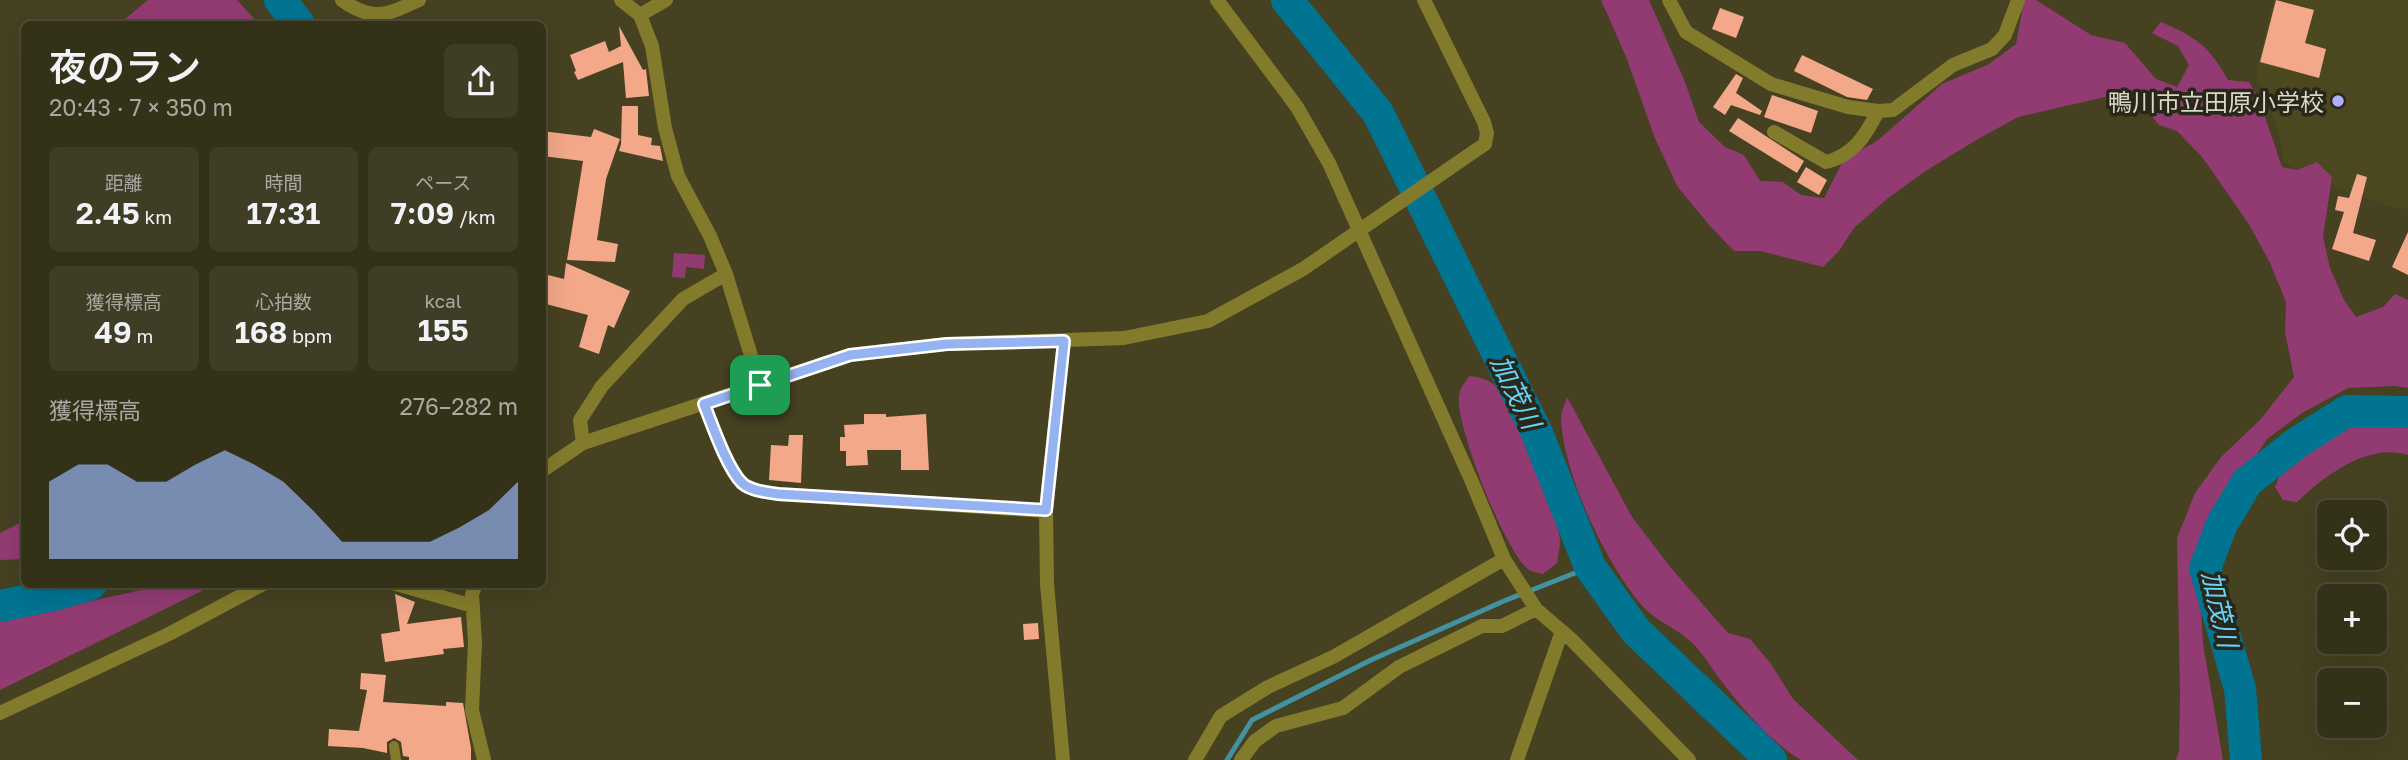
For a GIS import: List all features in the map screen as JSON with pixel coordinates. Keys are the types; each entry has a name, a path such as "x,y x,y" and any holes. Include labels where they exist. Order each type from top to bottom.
{"street":[{"path":"342,0 362,13 388,15 419,0"},
{"path":"621,0 640,16 652,46 665,128 678,176 726,274 760,385"},
{"path":"640,16 666,0"},
{"path":"1217,0 1297,107 1329,163 1504,559 1517,580 1533,604 1689,760"},
{"path":"546,468 583,443 850,355 947,344 1124,338 1208,321 1303,269 1485,144 1487,132 1484,122 1424,0"},
{"path":"1669,0 1686,32 1771,83 1848,107 1878,111 1893,110 1954,65 1992,49 2005,35 2018,0"},
{"path":"1774,132 1826,162 1837,160 1859,144 1878,111"},
{"path":"583,443 580,420 602,386 683,299 726,274"},
{"path":"1063,760 1047,584 1046,510 1064,341"},
{"path":"704,404 733,472 743,484 754,489 778,494 1046,510"},
{"path":"1195,760 1221,716 1268,687 1333,657 1504,559"},
{"path":"0,713 169,634 255,588"},
{"path":"410,588 473,606"},
{"path":"474,588 472,594 475,642 472,710 484,760"},
{"path":"1241,760 1255,741 1276,726 1343,708 1399,667 1482,626 1502,626 1533,604"},
{"path":"1517,760 1562,631"}],"lane":[{"path":"394,746 396,760"}],"shaded area":[{"path":"148,0 237,0 256,21 123,21"},
{"path":"1601,0 1649,0 1685,82 1699,122 1725,147 1744,155 1760,181 1783,182 1801,195 1824,198 1844,159 1877,141 1942,84 1989,64 2016,44 2024,0 2036,0 2091,35 2125,43 2156,79 2177,87 2189,65 2178,46 2152,33 2161,22 2184,33 2208,51 2228,80 2249,82 2259,99 2282,167 2297,170 2317,162 2332,177 2323,237 2330,268 2344,300 2356,317 2383,307 2395,294 2408,300 2408,388 2348,388 2302,413 2267,439 2243,476 2206,546 2200,590 2203,644 2223,760 2176,760 2179,751 2180,693 2177,538 2195,493 2221,457 2260,420 2294,377 2285,332 2286,302 2270,263 2250,226 2203,158 2177,131 2159,125 2144,107 2118,94 2018,117 1978,139 1924,172 1887,199 1854,228 1839,251 1823,267 1760,251 1734,251 1677,186 1654,136 1627,59"},
{"name":"鴨川市立田原小学校","path":"2274,0 2408,0 2408,209 2393,208 2337,188 2284,163 2280,137 2264,91 2257,80 2256,70"},
{"path":"674,253 705,255 704,269 686,267 685,278 672,277"},
{"path":"1469,376 1489,382 1505,396 1520,422 1538,466 1560,541 1557,563 1543,574 1528,569 1518,558 1483,486 1464,431 1460,410 1459,395"},
{"path":"1567,397 1632,517 1671,568 1728,633 1750,639 1771,664 1793,699 1858,760 1801,760 1789,752 1746,712 1693,644 1650,614 1639,602 1612,563 1577,489 1563,440 1561,418"},
{"path":"2365,423 2408,423 2408,455 2393,452 2362,457 2333,472 2297,502 2283,500 2275,487 2284,464 2346,429"},
{"path":"21,522 21,559 0,560 0,533"},
{"path":"150,588 208,588 0,690 0,621"}],"building":[{"path":"2276,0 2314,10 2305,43 2326,49 2319,78 2260,62"},
{"path":"1720,8 1744,17 1736,38 1712,29"},
{"path":"619,26 643,70 646,69 649,96 626,98 623,62 578,80 574,72 576,71 570,55 605,41 609,52 621,46"},
{"path":"1802,55 1873,89 1867,100 1847,97 1794,71"},
{"path":"1736,74 1743,78 1736,93 1762,111 1760,115 1731,105 1725,115 1713,107"},
{"path":"1772,95 1818,111 1811,133 1764,117"},
{"path":"622,106 638,106 638,135 652,138 651,145 660,146 663,161 619,151"},
{"path":"1738,118 1804,161 1797,173 1729,131"},
{"path":"594,129 620,139 606,179 597,240 618,244 615,262 567,260 583,161 546,156 546,131 591,137"},
{"path":"1806,167 1827,180 1819,195 1797,182"},
{"path":"2357,174 2367,177 2353,233 2376,240 2369,261 2332,249 2344,212 2335,210 2338,196 2349,198"},
{"path":"2408,232 2408,275 2392,267"},
{"path":"566,263 630,291 614,328 608,325 599,354 579,347 588,315 546,304 548,275 564,279"},
{"path":"864,414 886,414 886,417 926,414 929,470 901,470 901,450 867,450 868,465 846,466 846,451 840,451 840,437 845,437 844,425 864,424"},
{"path":"789,435 803,435 801,483 769,480 771,445 788,446"},
{"path":"395,594 415,602 407,624 461,617 464,647 443,649 444,654 385,662 381,634 400,631"},
{"path":"1038,623 1039,639 1024,640 1023,624"},
{"path":"361,673 386,675 383,702 446,706 446,702 463,703 471,760 409,760 409,757 403,756 401,742 394,738 387,742 387,753 363,748 328,746 329,729 359,731 367,690 360,689"}],"waterway":[{"name":"加茂川","path":"280,0 297,21"},
{"name":"加茂川","path":"1287,0 1378,113 1537,433 1590,567 1636,631 1771,760"},
{"name":"加茂川","path":"2246,760 2240,689 2205,568 2222,524 2247,482 2298,442 2347,411 2408,412"},
{"path":"1227,760 1252,720 1371,660 1504,601 1590,567"},
{"name":"加茂川","path":"0,606 78,588"}],"place":[{"name":"鴨川市立田原小学校","path":"2338,101"}],"route":[{"path":"1064,341 1046,510 778,494 754,489 743,484 733,472 704,404 760,385 850,355 947,344 1064,341"}]}
